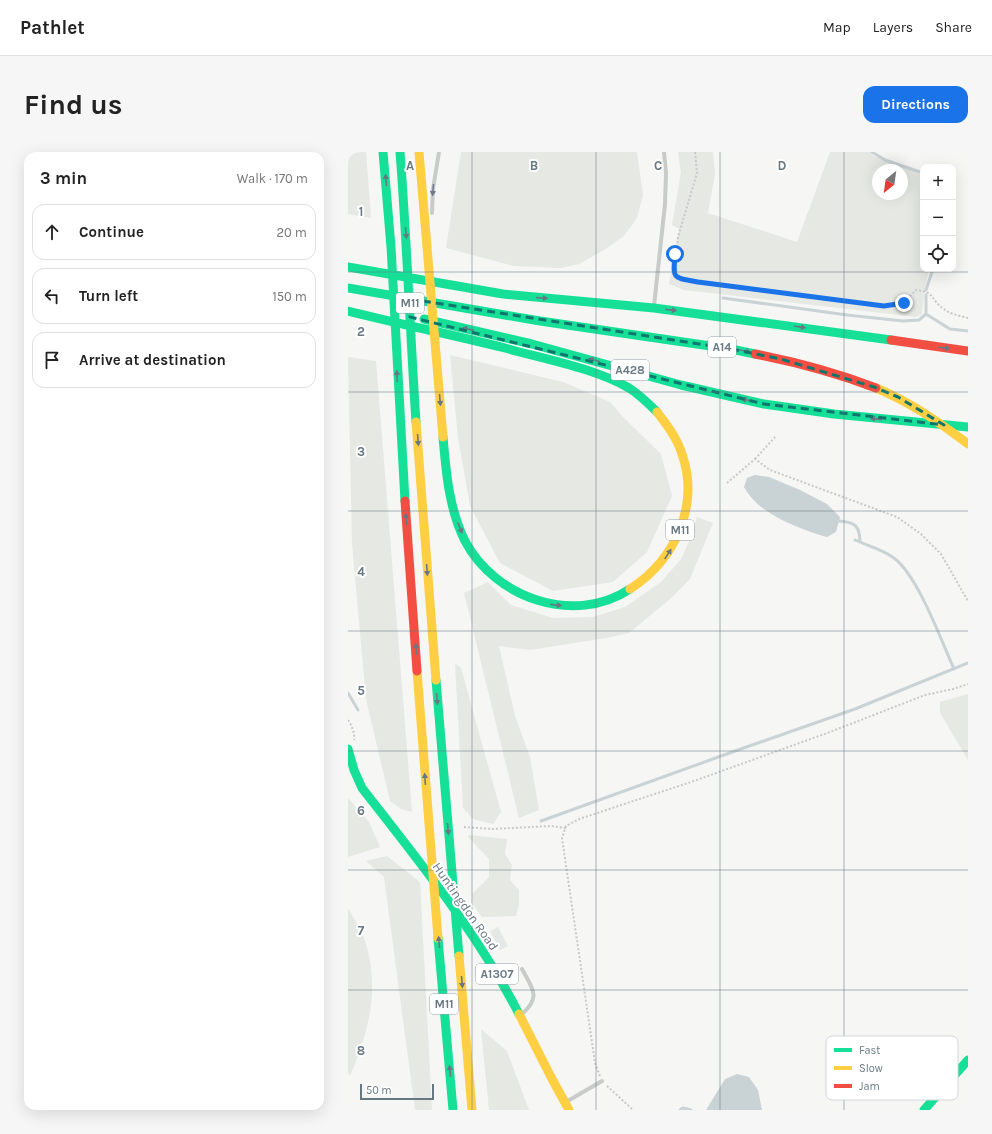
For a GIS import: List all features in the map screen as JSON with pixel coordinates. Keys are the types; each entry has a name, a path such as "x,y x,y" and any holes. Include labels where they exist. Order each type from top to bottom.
{"main road":[{"name":"M11","path":"384,152 391,247 403,475 432,859 453,1110"},
{"name":"M11","path":"400,152 407,248 412,359 429,599 472,1110"},
{"name":"M11","path":"348,311 504,348 601,375 617,381 642,397 662,417 677,441 688,477 687,501 683,522 679,534 668,554 653,572 637,586 615,598 590,605 556,606 520,594 498,582 489,573 467,543 460,529 454,510 446,463 437,361 427,254 426,222 419,152"},
{"path":"348,267 503,294 654,308 780,324 968,351"},
{"path":"387,284 480,295 503,294"},
{"name":"A14","path":"348,288 540,322 731,349 782,360 850,378 898,397 940,422 965,442"},
{"name":"A428","path":"348,305 464,327 681,385 764,404 834,414 968,427"},
{"name":"Huntingdon Road","path":"348,749 354,770 362,788 444,895 479,945 505,986 567,1107"},
{"name":"Huntingdon Road","path":"348,779 362,788"},
{"path":"958,1071 968,1060"},
{"path":"924,1110 933,1100"}],"lane":[{"path":"432,220 433,190 439,152"},
{"path":"654,308 665,204 666,173 664,152"},
{"path":"427,254 431,233"},
{"path":"520,1015 528,1009 534,999 531,986 522,969"},
{"path":"567,1107 602,1081"}],"path":[{"path":"695,152 697,172 678,237 674,274 677,278 884,306 904,303 916,290 930,293 944,310 968,318"},
{"path":"727,484 755,459 776,436"},
{"path":"755,459 770,470 897,517 921,534 940,554 968,601"},
{"path":"633,1110 602,1081 595,1063 562,838 566,826 579,819 694,781 830,732 925,695 968,684"},
{"path":"464,827 492,829 551,826 566,828"}],"highlighted area":[{"path":"410,299 731,349 781,359 874,387 898,397 944,425 764,404 410,317"}],"shaded area":[{"path":"348,152 366,152 371,218 348,214"},
{"path":"461,152 637,152 643,195 637,218 624,236 604,250 579,264 561,268 514,266 446,248"},
{"path":"678,152 713,152 715,174 708,213 797,242 830,152 870,152 874,156 895,164 872,164 872,200 908,200 908,169 920,174 920,272 928,272 922,314 916,317 684,290 669,284 679,229 672,225 681,173"},
{"path":"450,355 563,382 610,402 661,454 672,496 647,552 613,582 553,591 500,563 470,506 458,438"},
{"path":"348,357 376,361 412,812 401,809 390,801 366,699 352,544"},
{"path":"755,475 769,477 800,490 827,504 840,517 836,532 827,537 797,527 766,510 751,497 744,487 747,478"},
{"path":"697,517 713,523 690,579 670,599 629,633 530,650 499,646 515,716 530,757 539,810 519,818 464,593 488,582 511,605 553,618 593,617 625,607 661,582 681,559 691,537"},
{"path":"455,663 461,668 501,812 493,824 473,819 463,808"},
{"path":"968,694 968,760 940,713 940,702"},
{"path":"348,798 369,822 380,847 348,857"},
{"path":"469,835 507,839 505,854 512,865 510,880 519,890 519,905 516,916 482,917 473,905 472,894 489,877 489,859 468,837"},
{"path":"387,856 420,882 432,1110 415,1110 384,877 366,861"},
{"path":"348,908 365,939 372,978 372,995 367,1028 350,1076 348,1073"},
{"path":"498,927 508,946 500,950 490,931"},
{"path":"481,1029 507,1051 529,1110 489,1110"},
{"path":"737,1074 749,1077 758,1090 762,1110 706,1110 725,1079"}],"waterway":[{"path":"872,152 885,160 920,172"},
{"path":"926,290 932,272"},
{"path":"926,295 926,314 950,329 968,331"},
{"path":"723,298 903,321 919,320 926,314"},
{"path":"839,521 849,522 856,526 859,532 860,542"},
{"path":"855,540 885,552 903,567 920,593 954,669"},
{"path":"541,821 855,709 968,663"},
{"path":"348,693 358,710"},
{"path":"680,1110 683,1108 691,1110"}],"traffic: fast":[{"path":"383,152 391,247 405,501"},
{"path":"400,152 416,422"},
{"path":"348,267 503,294 654,308 891,340"},
{"path":"348,288 540,321 731,349 755,354"},
{"path":"348,311 505,348 585,369 629,388 657,412"},
{"path":"424,319 532,344 681,385 764,404 834,414 968,427"},
{"path":"443,437 445,464 455,516 465,541 478,561 496,578 516,591 538,600 561,605 585,605 608,600 630,589"},
{"path":"436,680 459,956"},
{"path":"348,749 354,770 362,788 466,925 485,954 519,1014"},
{"path":"438,938 453,1110"},
{"path":"958,1071 968,1060"},
{"path":"924,1110 933,1100"}],"traffic: slow":[{"path":"419,152 443,437"},
{"path":"876,388 924,413 968,444"},
{"path":"630,589 646,577 660,563 671,547 680,530 688,493 687,474 680,448 675,437 657,412"},
{"path":"416,422 436,680"},
{"path":"417,671 438,938"},
{"path":"459,956 472,1110"},
{"path":"519,1014 569,1110"}],"traffic: jam":[{"path":"891,340 968,351"},
{"path":"755,354 816,368 876,388"},
{"path":"405,501 417,671"}],"route":[{"path":"675,254 674,274 680,279 884,306 904,303"}]}
